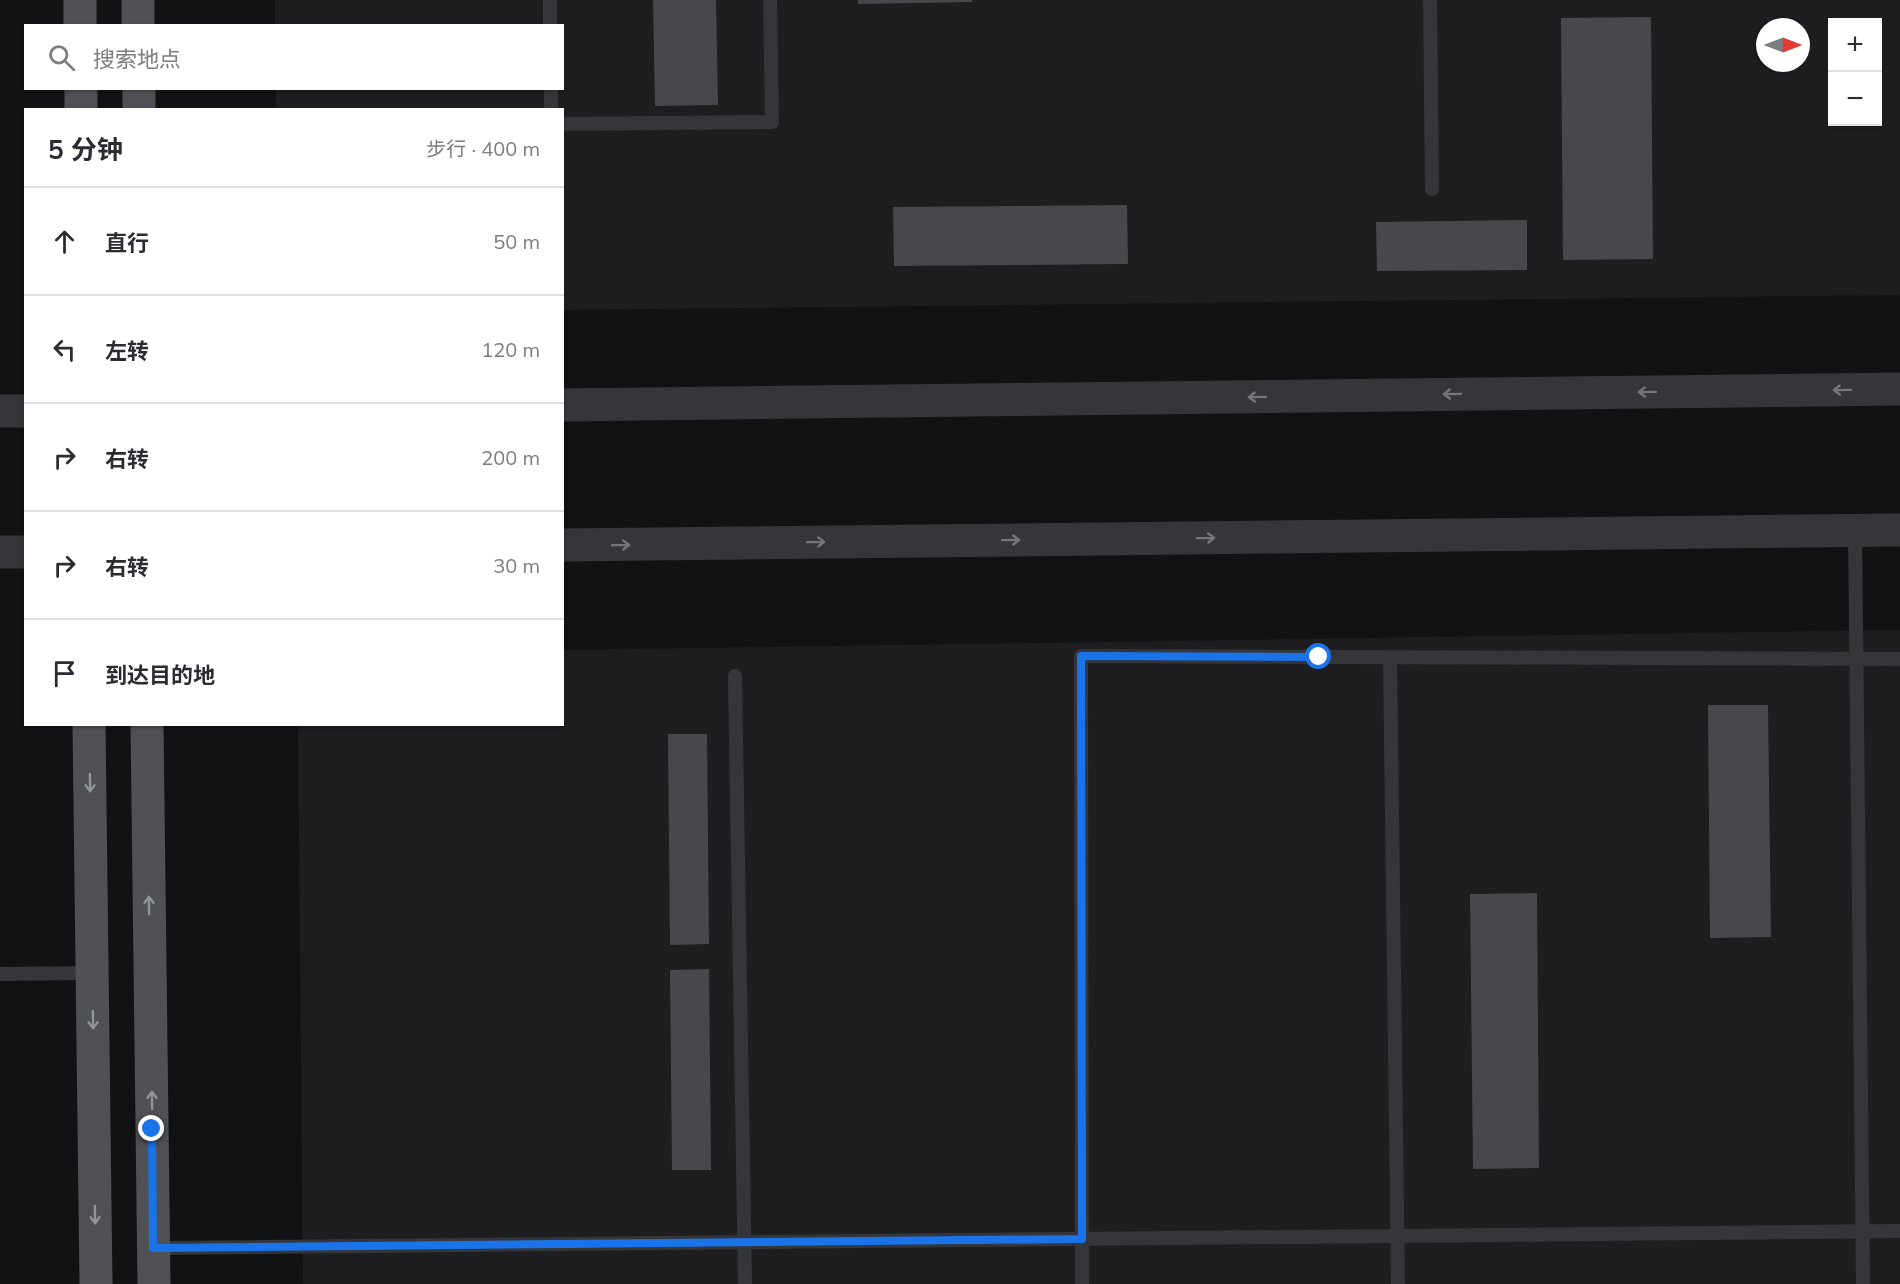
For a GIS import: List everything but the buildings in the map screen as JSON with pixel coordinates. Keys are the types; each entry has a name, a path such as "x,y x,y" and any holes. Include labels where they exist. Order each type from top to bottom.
{"main road":[{"path":"80,0 80,24"},
{"path":"138,0 138,24"},
{"path":"81,90 81,108"},
{"path":"139,90 140,108"},
{"path":"89,726 96,1284"},
{"path":"147,726 154,1284"}],"street":[{"path":"564,405 1900,389"},
{"path":"0,411 24,411"},
{"path":"564,545 1900,530"},
{"path":"0,552 24,552"}],"lane":[{"path":"550,0 550,24"},
{"path":"564,124 772,122 770,0"},
{"path":"1430,0 1432,189"},
{"path":"551,90 551,108"},
{"path":"1855,530 1863,1284"},
{"path":"1082,1284 1081,656 1900,659"},
{"path":"1390,658 1398,1284"},
{"path":"735,676 745,1284"},
{"path":"0,974 92,973"},
{"path":"153,1248 1900,1231"}],"shaded area":[{"path":"275,0 1900,0 1900,295 564,310 564,108 276,108 276,90 564,90 564,24 275,24"},
{"path":"1900,630 1900,1284 303,1284 298,726 564,726 564,650"}],"route":[{"path":"152,1129 153,1248 1082,1239 1081,656 1319,657"}]}
